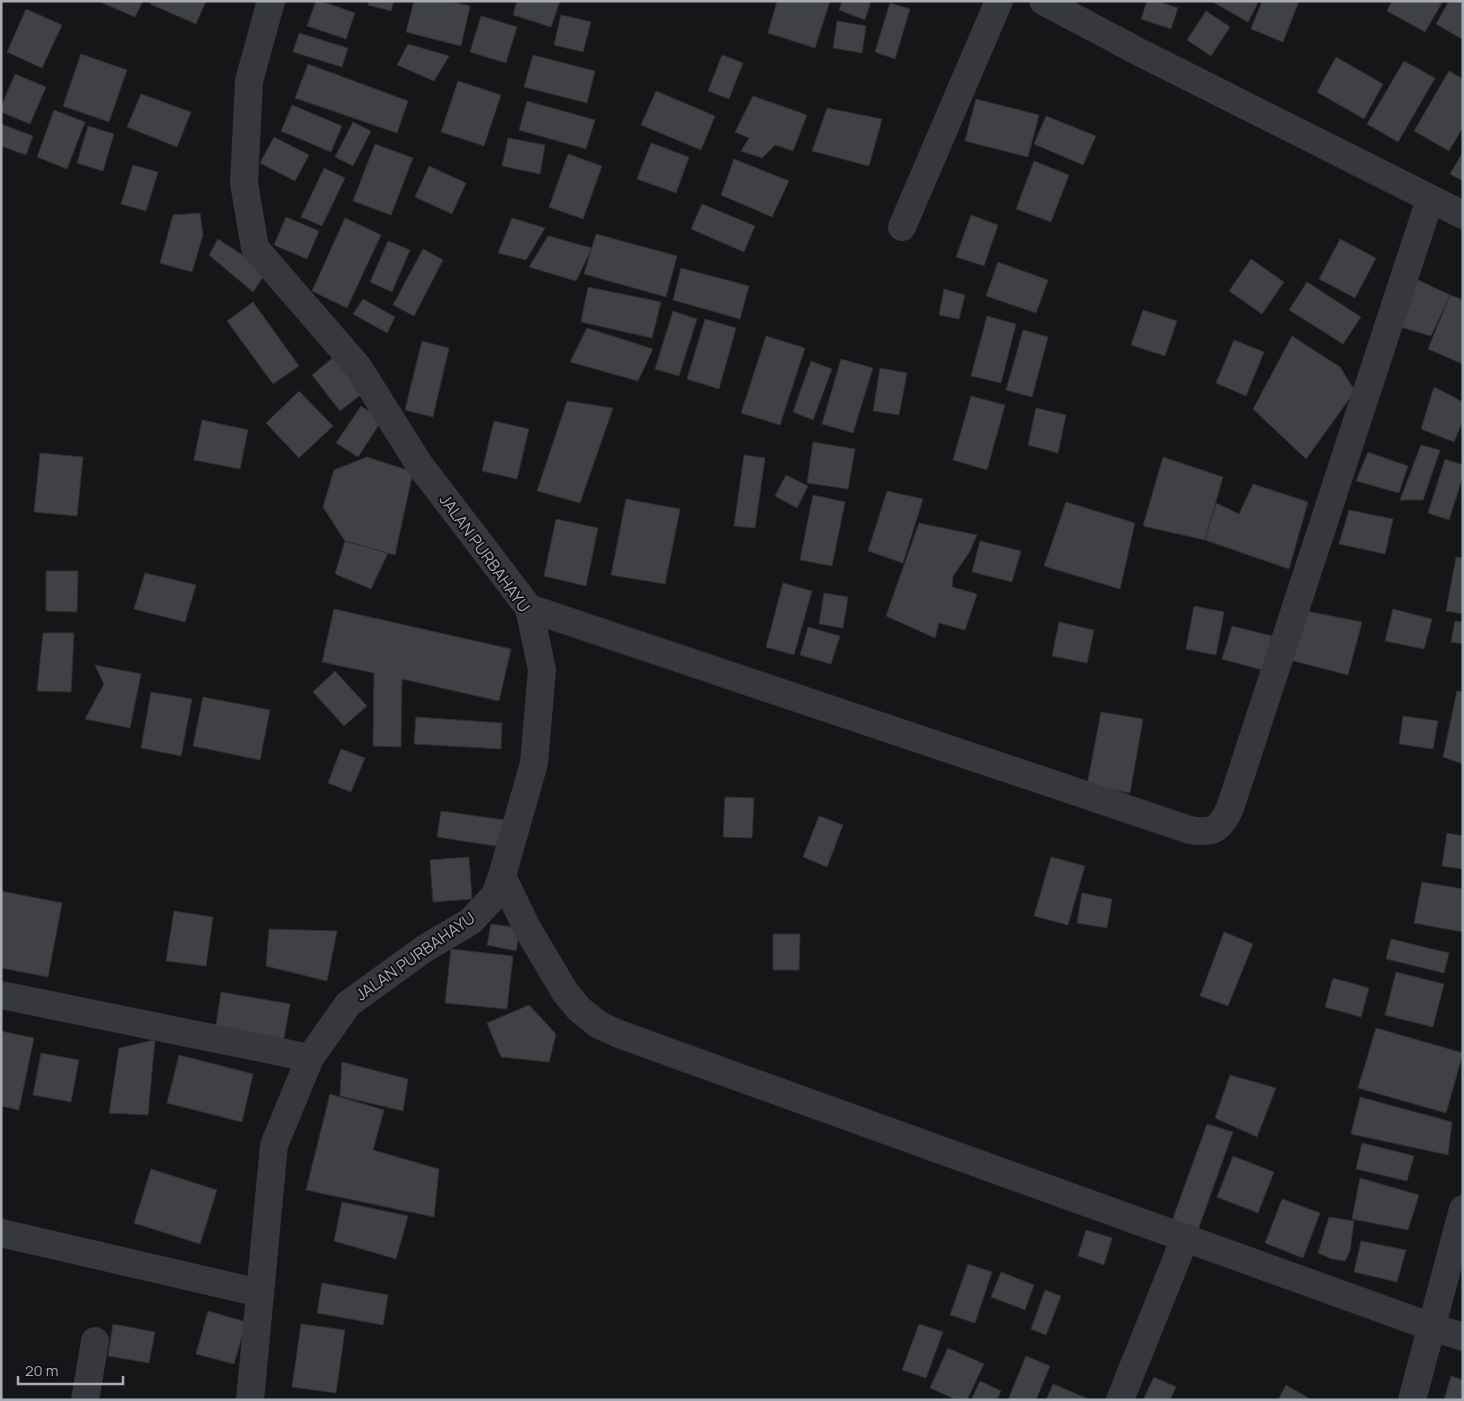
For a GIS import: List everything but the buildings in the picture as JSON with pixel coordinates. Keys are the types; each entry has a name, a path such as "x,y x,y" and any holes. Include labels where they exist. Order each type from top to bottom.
{"street":[{"name":"JALAN PURBAHAYU","path":"250,1400 274,1145 310,1058 348,1004 424,949 471,921 495,894 502,876 534,763 542,670 528,608 419,464 358,367 255,248 244,183 249,81 271,1"},
{"path":"902,227 999,1"},
{"path":"1043,1 1139,52 1463,215"},
{"path":"528,608 1190,830 1202,832 1214,830 1224,821 1230,808 1430,198"},
{"path":"502,876 527,928 565,992 579,1009 600,1024 619,1034 1463,1337"},
{"path":"1,994 310,1058"},
{"path":"1412,1400 1463,1209"},
{"path":"1,1233 260,1293"},
{"path":"1120,1400 1185,1238"},
{"path":"85,1400 95,1340"}]}
